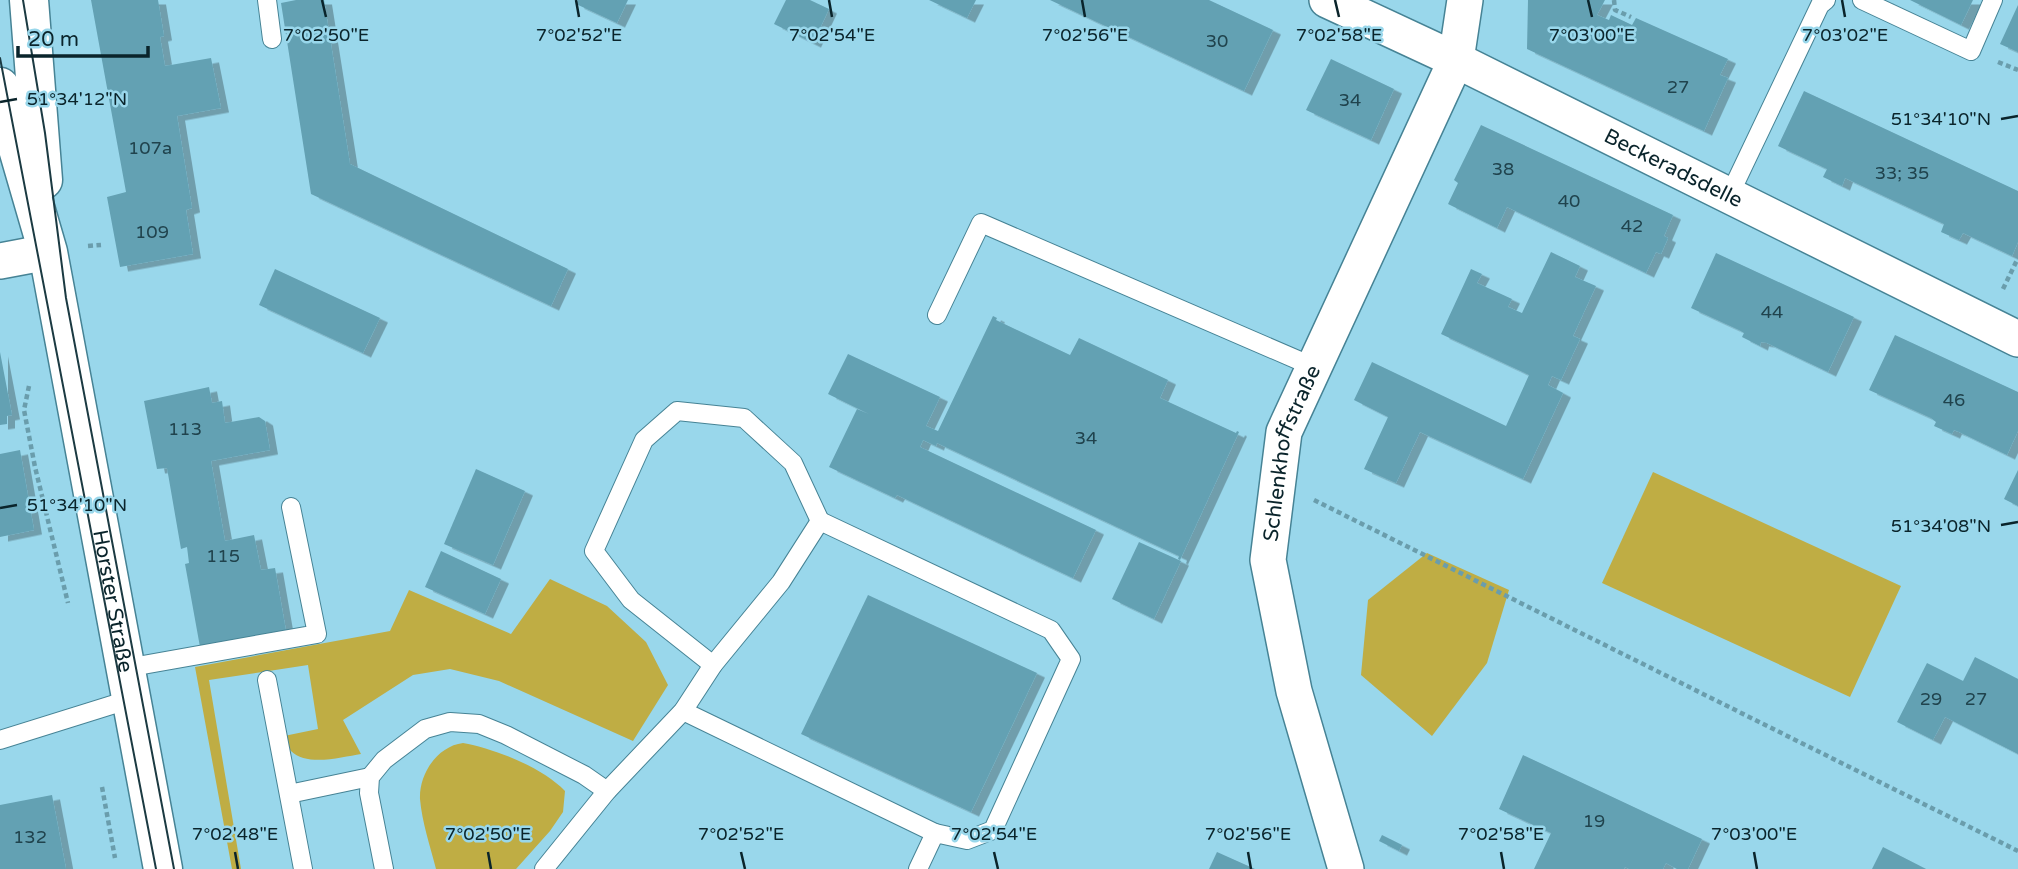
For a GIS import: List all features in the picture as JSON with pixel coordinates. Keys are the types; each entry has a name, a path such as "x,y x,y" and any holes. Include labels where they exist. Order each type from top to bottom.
{"main road":[{"name":"Horster Straße","path":"29,0 48,252"},
{"name":"Horster Straße","path":"0,87 48,252 163,869"}],"street":[{"name":"Beckeradsdelle","path":"1327,0 1456,60 2018,339"},
{"name":"Schlenkhoffstraße","path":"1346,869 1294,691 1268,560 1284,432 1456,60 1465,0"},
{"path":"0,261 48,252"}],"lane":[{"path":"267,0 272,39"},
{"path":"1729,196 1820,5 1826,0"},
{"path":"1863,0 1971,51 1993,0"},
{"path":"937,314 981,223 1314,367"},
{"path":"683,711 934,833 967,840 993,830 1071,659 1051,630 820,521 793,463 744,418 677,411 644,440 594,551 631,600 713,664"},
{"path":"0,740 129,683 317,634 291,508"},
{"path":"544,869 607,791 683,711 713,664 781,582 820,521"},
{"path":"267,680 303,869"},
{"path":"384,869 369,793 370,777 384,760 425,729 450,722 479,724 584,775 607,791"},
{"path":"289,794 370,777"},
{"path":"918,869 934,833"}],"path":[{"path":"1615,0 1615,9 1631,17"},
{"path":"30,376 24,410 34,467 69,606"},
{"path":"1278,482 2018,851"},
{"path":"100,779 117,869"}],"shaded area":[{"path":"1653,472 1901,586 1850,697 1602,583"},
{"path":"1427,553 1509,590 1487,663 1432,736 1361,675 1368,600"},
{"path":"550,579 607,606 646,642 668,685 633,741 499,681 450,669 413,675 343,720 361,754 325,760 306,759 291,751 284,736 318,729 308,665 209,680 241,869 232,869 195,667 390,631 409,590 511,634"},
{"path":"463,743 517,760 544,774 565,791 563,812 516,869 436,869 422,816 421,789 427,771 438,755"}],"building":[{"path":"91,0 158,0 164,36 160,37 165,66 211,58 221,108 177,116 192,208 186,210 193,254 120,267 107,197 126,192"},
{"path":"324,0 350,164 568,269 551,306 311,194 281,3"},
{"path":"578,0 628,0 617,23 576,4"},
{"path":"786,0 810,0 829,9 813,43 774,24"},
{"path":"929,0 976,0 967,18"},
{"path":"1050,0 1209,0 1273,30 1244,91"},
{"path":"1528,0 1605,0 1597,15 1609,20 1611,15 1632,25 1636,18 1728,59 1720,75 1728,78 1704,131 1527,49"},
{"path":"1910,0 1973,0 1961,25"},
{"path":"2018,5 2018,52 2000,44"},
{"path":"1331,59 1394,89 1371,140 1306,110"},
{"path":"1804,91 2018,191 2018,242 2012,256 1963,233 1959,240 1941,232 1944,224 1845,178 1842,186 1823,177 1827,169 1778,146"},
{"path":"1481,125 1673,215 1664,236 1668,238 1661,254 1656,252 1646,273 1507,207 1497,228 1448,204 1458,183 1454,180"},
{"path":"1551,252 1580,266 1575,277 1596,286 1573,336 1580,339 1561,380 1552,376 1548,385 1563,393 1523,479 1420,432 1396,483 1364,469 1388,417 1354,400 1372,362 1506,426 1529,375 1441,334 1471,269 1482,274 1477,283 1512,299 1508,307 1522,313"},
{"path":"1716,253 1854,317 1828,372 1767,343 1761,342 1760,346 1742,337 1744,333 1739,330 1691,308"},
{"path":"275,269 380,318 363,353 259,305"},
{"path":"993,316 996,320 1070,355 1079,338 1168,380 1160,398 1236,433 1239,432 1180,560 1179,556 937,443 936,446 923,440 920,447 1096,530 1073,578 897,495 895,498 829,467 857,409 869,414 828,394 848,354 940,397 926,426 938,431"},
{"path":"1895,335 2018,392 2018,431 2007,455 1954,430 1952,434 1934,426 1936,422 1931,418 1869,390"},
{"path":"0,352 12,415 7,416 7,424 0,425"},
{"path":"209,387 212,403 222,401 225,423 259,417 265,421 270,450 211,461 225,541 254,535 261,570 275,568 286,631 200,647 185,564 189,563 187,547 181,549 167,468 157,469 144,401"},
{"path":"20,450 34,530 0,537 0,454"},
{"path":"476,469 525,491 493,565 444,544"},
{"path":"2018,470 2018,506 2004,499"},
{"path":"1139,542 1181,561 1154,619 1112,599"},
{"path":"441,551 501,579 485,614 425,587"},
{"path":"868,595 1037,673 971,812 801,734"},
{"path":"1975,657 2018,679 2018,754 1945,717 1933,740 1897,722 1927,663 1963,681"},
{"path":"1523,755 1702,839 1688,869 1677,869 1666,863 1663,869 1534,869 1551,833 1499,809"},
{"path":"52,795 66,869 0,869 0,805"},
{"path":"1382,835 1402,845 1399,851 1379,841"},
{"path":"1883,847 1926,869 1872,869"},
{"path":"1217,852 1255,869 1209,869"}],"tram line":[{"path":"23,0 45,133 66,298 174,869"},
{"path":"0,58 156,869"}]}
